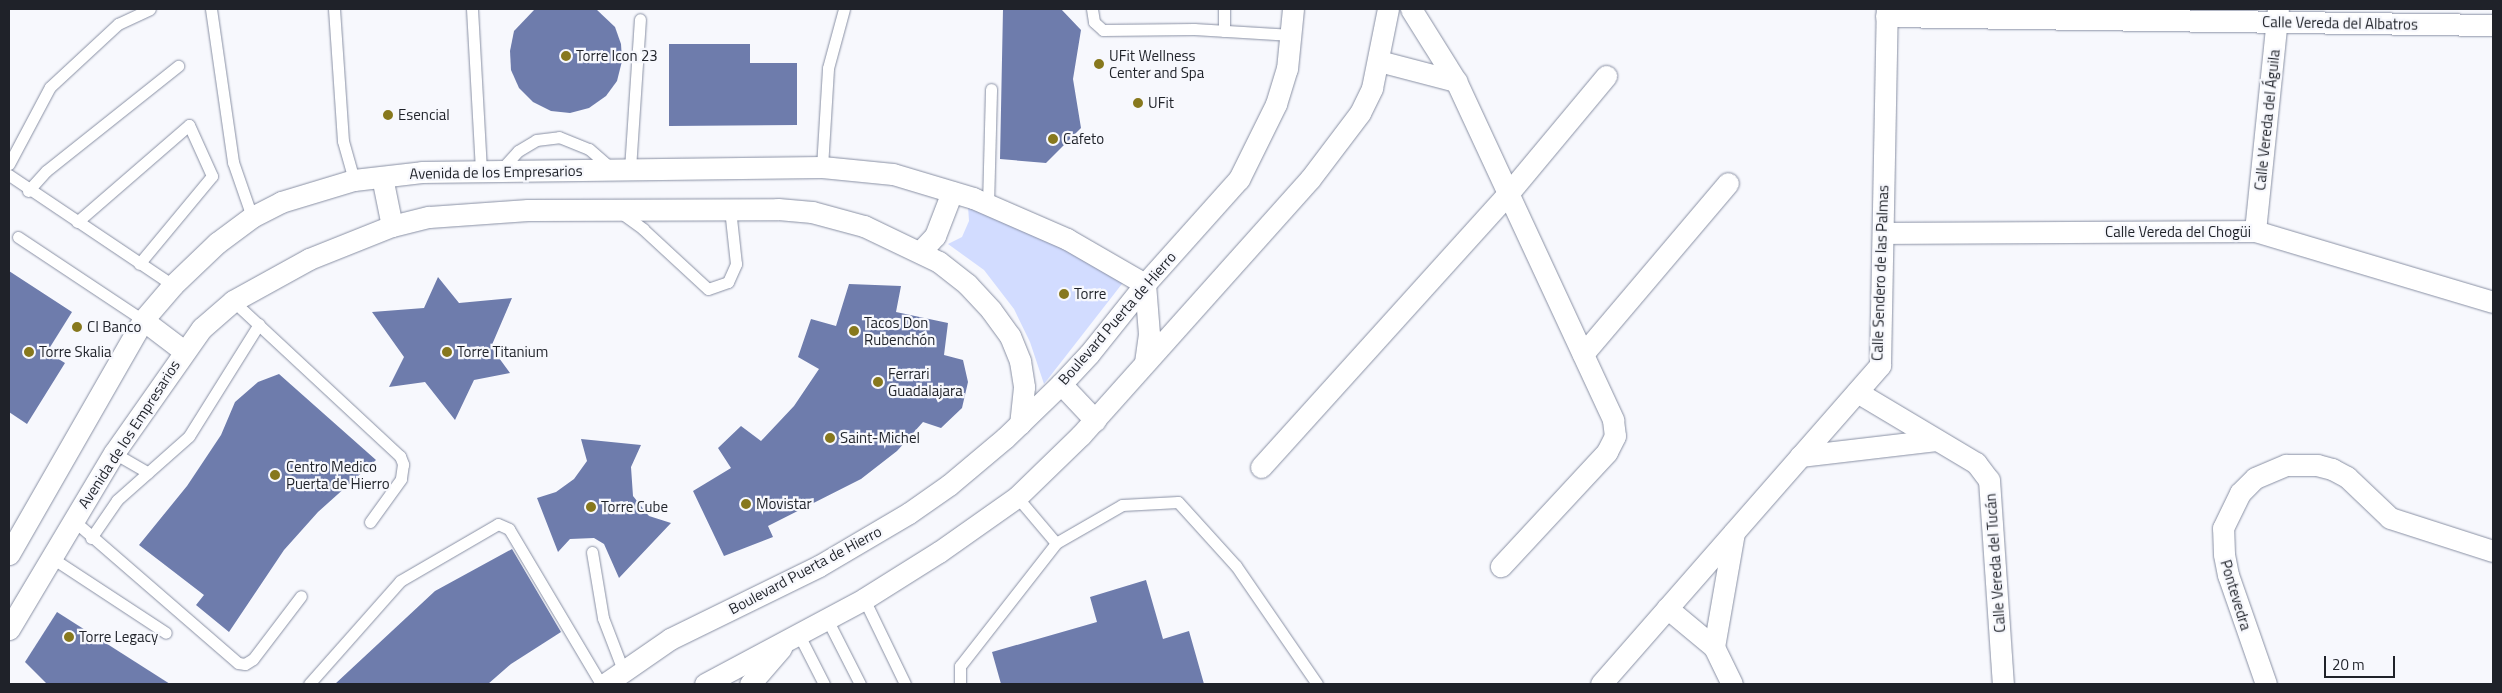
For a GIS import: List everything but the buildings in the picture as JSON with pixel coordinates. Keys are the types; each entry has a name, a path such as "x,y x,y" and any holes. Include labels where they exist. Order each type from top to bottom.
{"street":[{"name":"Boulevard Puerta de Hierro","path":"603,684 670,639 866,541 949,485 1020,424 1061,384 1090,354 1144,284 1243,172 1276,104 1287,69 1292,35 1293,9"},
{"path":"705,684 864,599 939,552 1017,497 1095,420 1310,180 1360,113 1372,88 1379,61 1388,9"},
{"path":"1411,9 1456,81 1507,195 1613,420 1615,436 1607,452 1501,566"},
{"name":"Calle Vereda del Albatros","path":"1886,13 2278,15 2493,25"},
{"name":"Calle Sendero de las Palmas","path":"1601,684 1880,365 1886,13"},
{"name":"Calle Vereda del Águila","path":"2256,231 2278,15"},
{"path":"1379,61 1456,81"},
{"path":"1261,467 1507,195 1606,76"},
{"name":"Avenida de los Empresarios","path":"9,554 143,320 172,285 217,243 252,217 281,202 354,180 422,172 622,169 822,167 893,174 988,205 1067,239 1144,284"},
{"path":"382,177 392,226"},
{"path":"1583,354 1728,183"},
{"path":"920,252 934,236 952,192"},
{"name":"Avenida de los Empresarios","path":"9,629 114,453 202,328 233,301 309,259 392,226 429,217 478,212 730,209 812,212 864,226 920,252 967,284 1010,336 1020,361 1024,387 1020,424"},
{"name":"Calle Vereda del Chogüi","path":"1882,233 2256,231 2493,302"},
{"path":"1144,284 1149,334 1146,363"},
{"path":"143,320 184,351"},
{"path":"1061,384 1095,420"},
{"name":"Calle Vereda del Tucán","path":"1857,392 1976,463 1989,480 2003,684"},
{"path":"1800,456 1936,440"},
{"name":"Pontevedra","path":"2266,684 2228,575 2224,554 2223,528 2240,492 2255,478 2286,465 2324,467 2347,477 2390,518 2493,551"},
{"path":"1714,647 1734,532"},
{"path":"1667,608 1714,647 1732,684"},
{"path":"750,684 792,638"}],"lane":[{"path":"9,164 50,87 118,24 150,9"},
{"path":"211,9 233,162 252,217"},
{"path":"334,9 343,141 354,180"},
{"path":"472,9 490,171 536,140 559,137 588,149 622,169 640,19"},
{"path":"822,167 828,68 844,9"},
{"path":"1092,9 1094,22 1103,30 1224,31 1292,35"},
{"path":"1224,9 1224,31"},
{"path":"28,190 46,171 178,66"},
{"path":"988,205 991,89"},
{"path":"77,222 189,125 212,176 139,264"},
{"path":"9,175 28,190 172,285"},
{"path":"617,210 643,229 708,289 728,282 736,264 730,209"},
{"path":"18,237 143,320"},
{"path":"233,301 400,456 403,464 401,479 370,522"},
{"path":"90,538 117,500 189,436 259,324"},
{"path":"114,453 148,473"},
{"path":"1017,497 1056,543"},
{"path":"960,684 960,666 1056,543 1122,505 1178,502 1236,566 1317,684"},
{"path":"73,520 90,538 238,663 245,664 253,660 301,596"},
{"path":"309,684 400,581 498,524 509,529 603,684"},
{"path":"592,552 603,618 612,649 623,670"},
{"path":"52,558 166,633"},
{"path":"864,599 905,684"},
{"path":"827,619 860,684"},
{"path":"792,638 824,684"}],"shaded area":[{"path":"968,206 1057,242 1125,280 1044,384 1030,342 1014,309 984,270 948,244 962,237 969,221"}],"place":[{"name":"Torre Icon 23","path":"566,56"},
{"name":"UFit Wellness Center and Spa","path":"1099,64"},
{"name":"UFit","path":"1138,103"},
{"name":"Esencial","path":"388,115"},
{"name":"Cafeto","path":"1053,139"},
{"name":"Torre","path":"1064,294"},
{"name":"CI Banco","path":"77,327"},
{"name":"Tacos Don Rubenchón","path":"854,331"},
{"name":"Torre Skalia","path":"29,352"},
{"name":"Torre Titanium","path":"447,352"},
{"name":"Ferrari Guadalajara","path":"878,382"},
{"name":"Saint-Michel","path":"830,438"},
{"name":"Centro Medico Puerta de Hierro","path":"275,475"},
{"name":"Movistar","path":"746,504"},
{"name":"Torre Cube","path":"591,507"},
{"name":"Torre Legacy","path":"69,637"}]}
